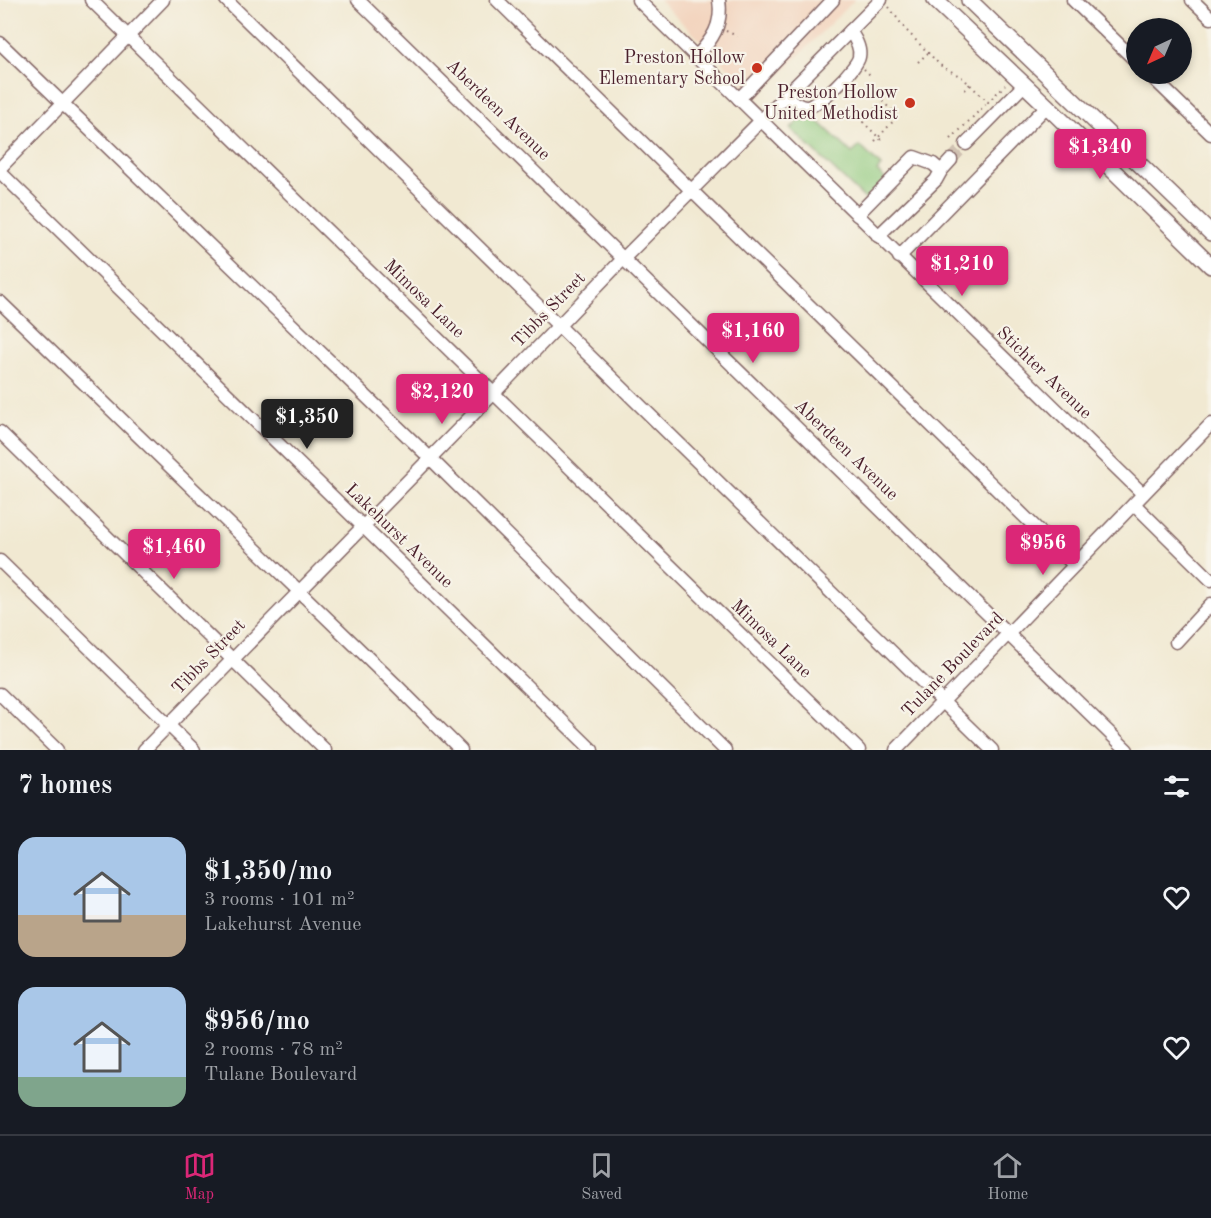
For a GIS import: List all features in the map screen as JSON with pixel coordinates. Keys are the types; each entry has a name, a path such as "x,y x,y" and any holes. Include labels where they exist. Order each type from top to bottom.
{"main road":[{"path":"935,0 1211,266"},
{"path":"969,0 1211,233"},
{"path":"1024,84 1040,68"}],"street":[{"name":"Mimosa Lane","path":"91,0 859,750"},
{"path":"0,170 163,0"},
{"path":"226,0 992,750"},
{"name":"Aberdeen Avenue","path":"358,0 1127,750"},
{"path":"497,0 1074,565"},
{"name":"Stichter Avenue","path":"638,0 1143,494"},
{"path":"696,57 716,32 721,11 719,0"},
{"path":"739,99 833,0"},
{"path":"1073,0 1126,51"},
{"path":"1192,0 1211,18"},
{"name":"Tibbs Street","path":"144,750 761,120 850,31 885,4"},
{"path":"785,96 806,107 820,102 858,62 859,48 850,31"},
{"path":"0,43 430,458 725,750"},
{"path":"966,144 1024,84"},
{"path":"1159,84 1211,134"},
{"path":"899,257 1047,106"},
{"path":"857,215 914,157 933,164 941,171"},
{"path":"878,236 936,180 951,160"},
{"name":"Lakehurst Avenue","path":"0,170 592,750"},
{"path":"0,302 461,750"},
{"name":"Tulane Boulevard","path":"896,750 1211,424"},
{"path":"0,432 325,750"},
{"path":"1134,504 1211,580"},
{"path":"0,561 194,750"},
{"path":"1176,642 1211,604"},
{"path":"0,694 57,750"}],"path":[{"path":"885,4 905,29 940,65 970,84 988,102"},
{"path":"721,32 730,32 738,36"},
{"path":"918,62 928,53"},
{"path":"951,139 1007,82"},
{"path":"965,90 970,84"},
{"path":"875,141 878,137 898,116 882,101 863,122 878,137 882,141"}],"shaded area":[{"name":"Preston Hollow Elementary School","path":"659,0 854,0 767,87 759,98"}],"green space":[{"path":"799,120 817,120 852,153 860,146 881,166 877,171 886,180 866,200 791,129"}],"tunnel":[{"path":"951,160 966,144"}],"place":[{"name":"Preston Hollow Elementary School","path":"757,68"},
{"name":"Preston Hollow United Methodist","path":"910,103"}]}
